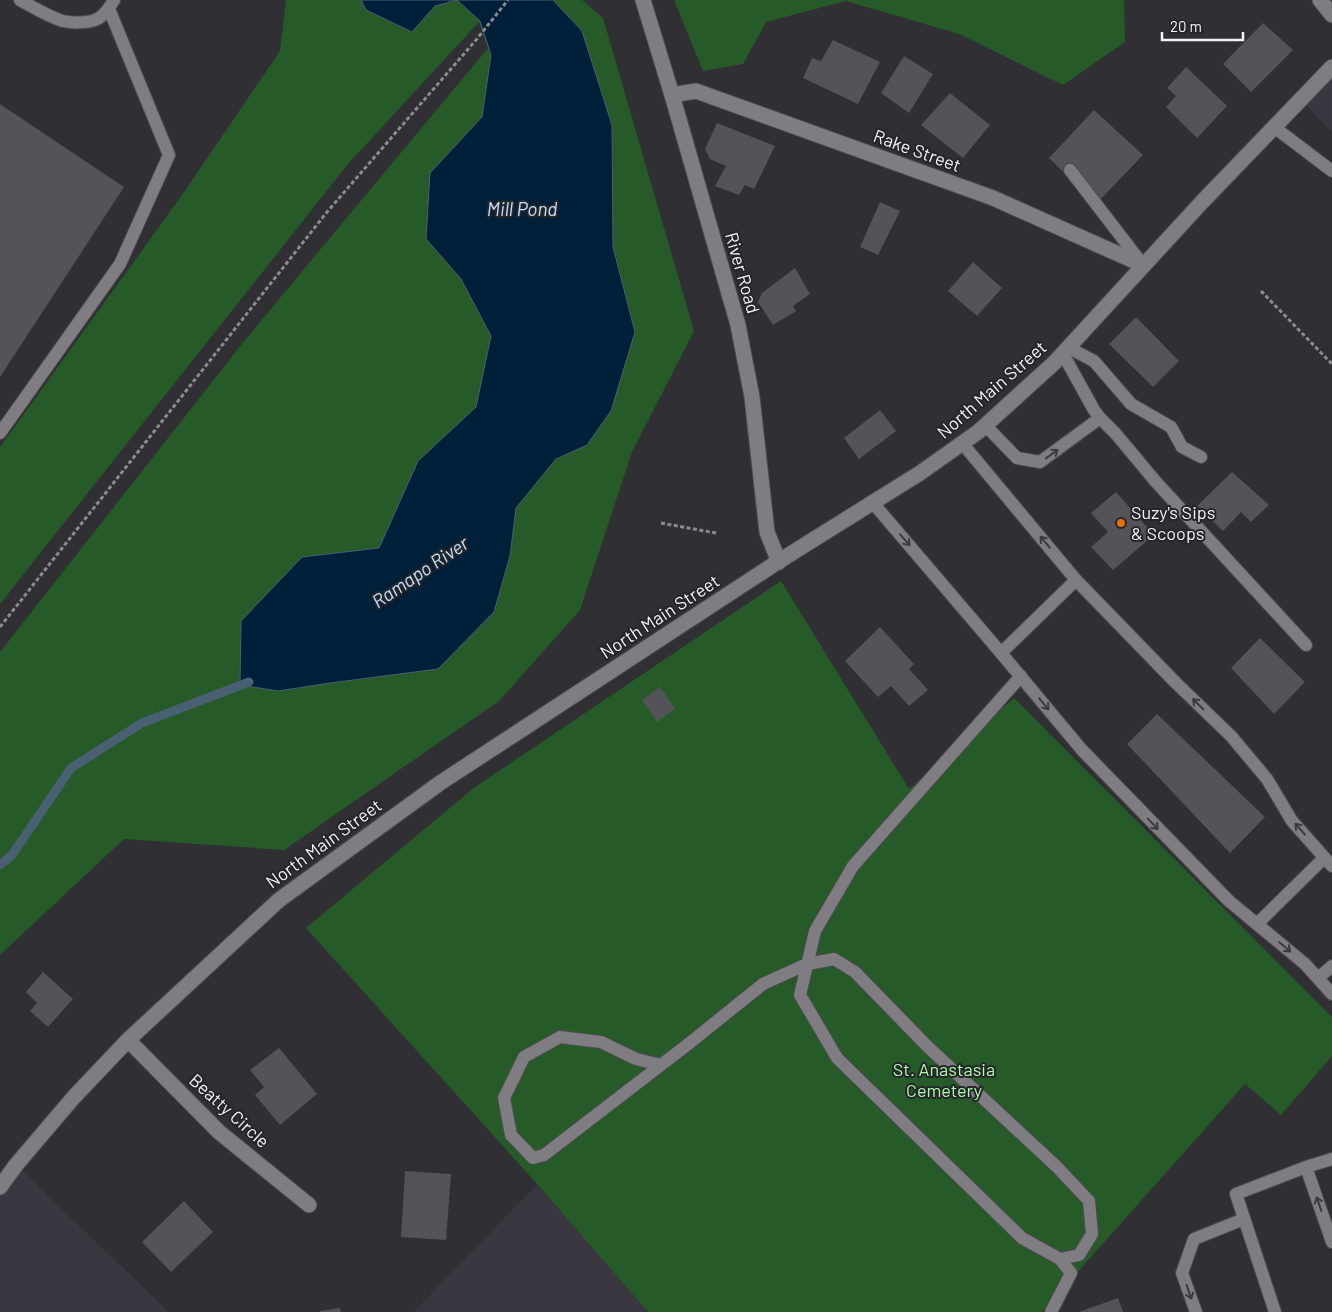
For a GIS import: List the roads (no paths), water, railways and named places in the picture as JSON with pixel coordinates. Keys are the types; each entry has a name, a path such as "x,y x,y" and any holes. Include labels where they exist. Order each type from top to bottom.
{"street":[{"name":"River Road","path":"643,0 738,324 752,397 767,532 778,562"},
{"path":"1320,0 1332,15"},
{"name":"North Main Street","path":"0,1187 16,1165 73,1098 128,1040 279,900 440,783 778,562 920,473 985,425 1066,351 1332,67"},
{"name":"Rake Street","path":"672,95 696,91 975,191 1144,266"},
{"name":"Beatty Circle","path":"128,1040 219,1132 309,1205"}],"lane":[{"path":"0,433 120,264 169,155 112,4 96,20 80,22 63,21 20,0"},
{"path":"1274,127 1332,171"},
{"path":"1070,170 1144,266"},
{"path":"1066,351 1094,410 1100,418 1116,434 1156,482 1306,645"},
{"path":"1066,351 1094,361 1131,404 1171,427 1182,447 1200,457"},
{"path":"985,425 1017,458 1040,462 1100,418"},
{"path":"962,443 1076,580 1231,736 1267,779 1292,820 1328,862 1257,924"},
{"path":"873,503 1002,653 1082,750 1229,901 1305,964 1332,994"},
{"path":"1002,653 1076,580"},
{"path":"1021,676 853,866 815,931 800,995 837,1058 1022,1238 1060,1259 1071,1273 1051,1312"},
{"path":"661,1065 636,1059 601,1042 560,1037 524,1057 504,1098 511,1135 533,1158 544,1155 661,1065 764,984 807,964 834,958 855,972 928,1046 1057,1167 1089,1201 1092,1234 1078,1255 1060,1259"},
{"path":"1318,978 1332,966"},
{"path":"1275,1312 1236,1194 1332,1159"},
{"path":"1306,1167 1332,1242"},
{"path":"1196,1312 1182,1273 1194,1239 1244,1219"}],"water":[{"path":"361,0 457,0 435,6 412,32 366,10"},
{"name":"Mill Pond","path":"457,0 553,0 582,31 612,125 613,247 635,332 611,411 587,445 556,459 516,508 510,556 494,612 438,669 278,691 240,685 241,621 302,557 379,548 418,461 476,407 491,336 461,279 426,239 430,173 482,117 491,55 480,21"}],"waterway":[{"name":"Ramapo River","path":"0,865 12,855 71,768 142,723 249,682"}],"place":[{"name":"Suzy's Sips & Scoops","path":"1121,523"}],"park label":[{"name":"St. Anastasia Cemetery","path":"944,1080"}]}
